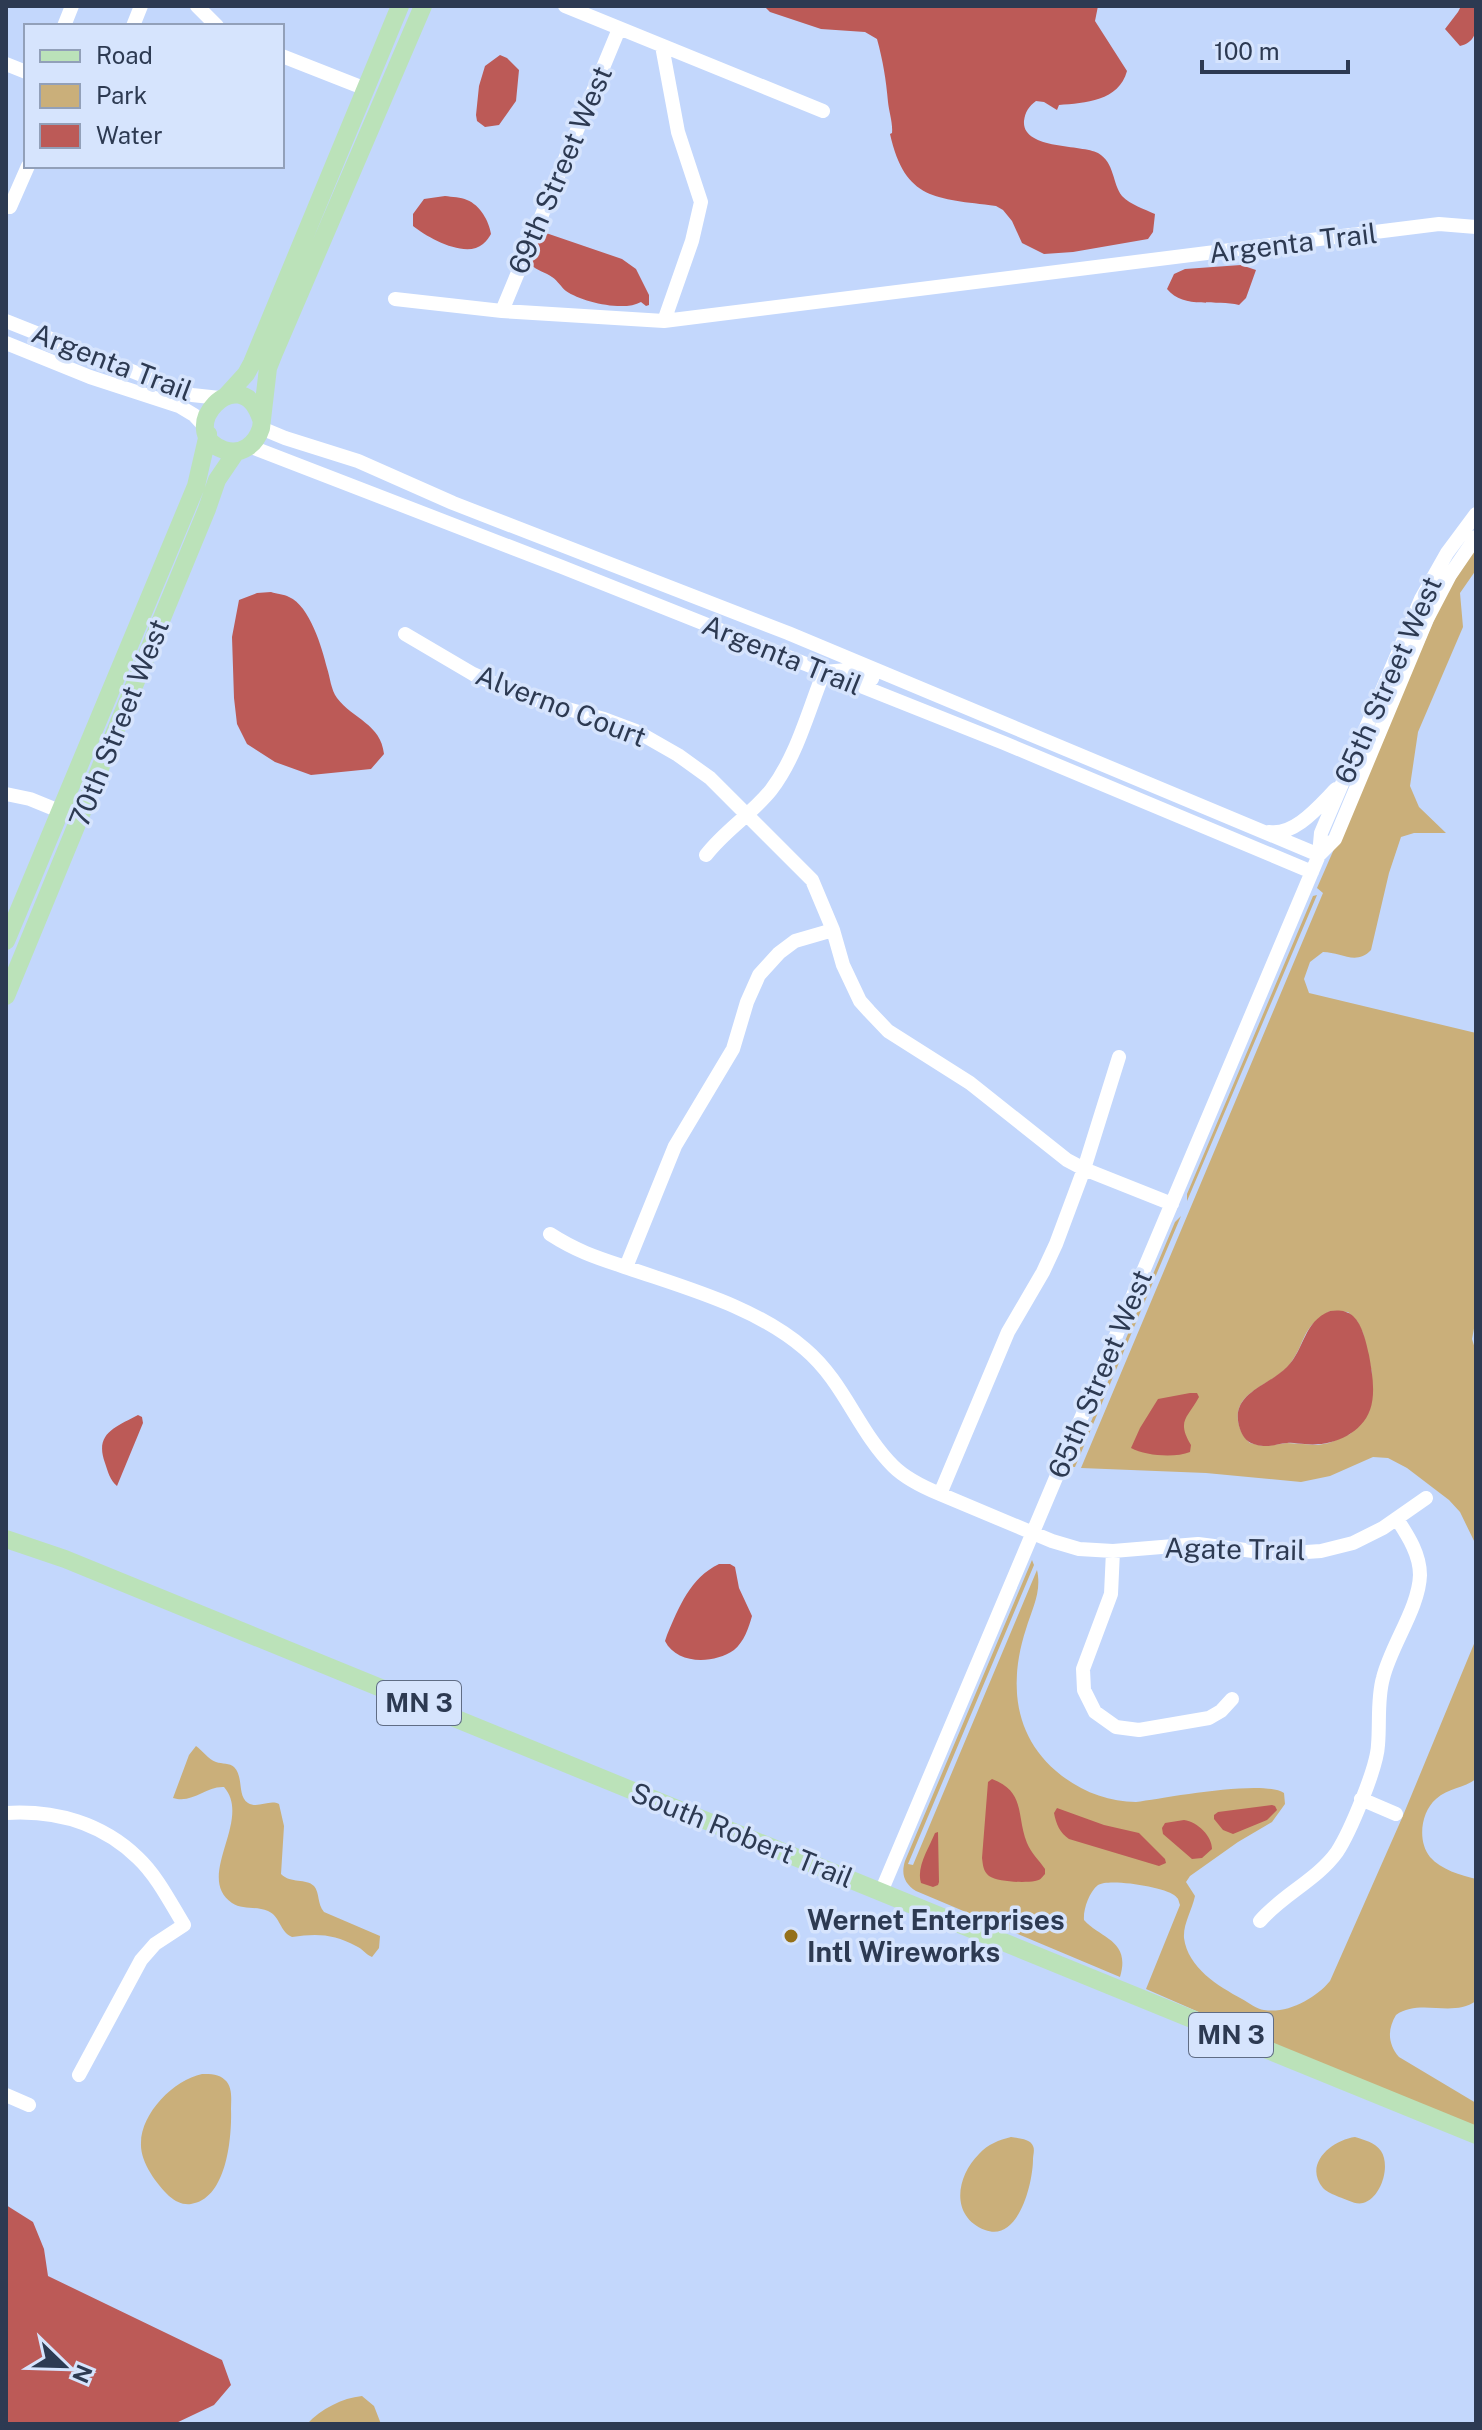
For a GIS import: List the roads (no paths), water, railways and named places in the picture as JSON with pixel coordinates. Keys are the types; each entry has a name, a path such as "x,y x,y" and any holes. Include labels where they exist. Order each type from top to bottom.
{"main road":[{"path":"400,6 252,363 246,374 207,412 207,431 217,447 242,449 259,436 268,368 423,6"},
{"path":"222,398 238,395 246,398 258,410 261,423"},
{"name":"70th Street West","path":"6,941 196,486 207,431"},
{"name":"70th Street West","path":"6,996 213,489 242,449"},
{"name":"South Robert Trail","path":"6,1539 65,1559 1476,2135"}],"street":[{"path":"197,6 215,24"},
{"path":"565,6 823,111"},
{"name":"69th Street West","path":"502,311 619,29"},
{"path":"662,46 678,132 701,202 692,241 664,321"},
{"path":"284,57 366,89"},
{"path":"10,207 27,168"},
{"name":"Argenta Trail","path":"395,299 502,311 664,321 1439,224 1476,227"},
{"name":"Argenta Trail","path":"6,321 192,395 222,398"},
{"name":"Argenta Trail","path":"6,343 90,377 179,406 194,415 207,431"},
{"name":"Argenta Trail","path":"261,423 285,438 358,461 453,503 788,633 1319,855"},
{"name":"Argenta Trail","path":"242,449 1004,743 1312,872"},
{"name":"65th Street West","path":"881,1892 1312,872 1319,855 1321,833 1421,599 1447,553 1476,514"},
{"name":"65th Street West","path":"1319,855 1335,839 1437,599 1476,537"},
{"name":"Alverno Court","path":"405,634 504,688 614,722 648,737 698,769 723,788 812,880 833,930 843,965 860,1001 888,1031 970,1083 1043,1142 1084,1169 1172,1204"},
{"path":"706,855 724,834 748,815 784,770 824,672 847,670 939,705 969,709"},
{"path":"1262,830 1277,833 1290,829 1342,783"},
{"path":"6,794 30,799 79,819"},
{"path":"626,1267 675,1146 733,1049 759,975 795,941 833,930"},
{"path":"940,1494 1008,1332 1056,1244 1084,1169 1119,1057"},
{"name":"Agate Trail","path":"550,1234 589,1256 748,1312 793,1339 825,1368 840,1386 873,1442 890,1463 909,1479 1074,1548 1113,1551 1198,1544 1268,1554 1312,1552 1353,1543 1375,1533 1426,1498"},
{"path":"1260,1921 1333,1857 1344,1840 1377,1755 1384,1675 1420,1579 1417,1555 1397,1519"},
{"path":"1113,1551 1110,1601 1086,1656 1082,1674 1085,1696 1095,1712 1116,1727 1139,1730 1209,1718 1232,1699"},
{"path":"1361,1799 1396,1814"},
{"path":"6,1813 34,1811 59,1815 105,1834 138,1858 184,1925 155,1944 141,1960 79,2075"},
{"path":"6,2095 29,2105"}],"water":[{"path":"764,6 1098,6 1095,21 1127,71 1123,81 1117,89 1100,98 1059,105 1057,110 1036,101 1025,115 1026,130 1042,141 1090,150 1104,157 1122,196 1155,214 1153,232 1148,239 1044,254 1022,243 1012,221 996,206 956,201 926,192 904,172 896,156 877,39 865,32 821,29 770,12"},
{"path":"1461,6 1476,6 1476,25 1471,40 1460,46 1445,29"},
{"path":"500,55 519,70 516,101 499,125 485,127 477,121 476,115 479,86 485,66"},
{"path":"445,196 465,199 480,210 491,234 483,244 476,248 457,248 437,241 413,226 413,214 424,199"},
{"path":"546,233 622,259 636,269 649,295 649,305 641,302 624,306 603,304 566,291 554,279 530,264 530,254 541,235"},
{"path":"1241,265 1256,270 1246,298 1239,305 1182,300 1167,289 1174,274 1185,269"},
{"path":"271,592 289,597 303,609 318,639 335,695 378,736 384,754 371,769 311,775 275,762 247,744 237,724 232,637 239,600 257,593"},
{"path":"1330,1311 1350,1314 1364,1334 1373,1390 1366,1419 1344,1438 1324,1443 1265,1446 1248,1441 1241,1432 1238,1417 1244,1399 1287,1367 1314,1322"},
{"path":"1197,1393 1199,1397 1184,1424 1191,1445 1190,1452 1160,1455 1131,1448 1158,1399"},
{"path":"138,1415 143,1423 117,1486 107,1470 102,1445 109,1432"},
{"path":"719,1564 735,1567 739,1588 752,1616 746,1634 741,1643 726,1655 707,1660 687,1658 671,1649 665,1641 667,1635 693,1585"},
{"path":"992,1779 1003,1784 1015,1798 1027,1843 1045,1869 1039,1880 1005,1881 989,1876 984,1870 982,1858 988,1782"},
{"path":"1272,1805 1277,1810 1267,1820 1233,1834 1223,1830 1214,1819 1218,1812"},
{"path":"1057,1808 1104,1825 1139,1833 1166,1863 1159,1866 1069,1839 1057,1824 1054,1813"},
{"path":"1184,1820 1199,1827 1210,1839 1212,1849 1202,1858 1192,1859 1163,1834 1165,1823"},
{"path":"938,1832 939,1882 933,1887 921,1883 920,1871"},
{"path":"6,2205 33,2222 44,2249 48,2276 222,2360 231,2385 214,2405 174,2424 6,2424"}],"place":[{"name":"Wernet Enterprises Intl Wireworks","path":"791,1936"}]}
